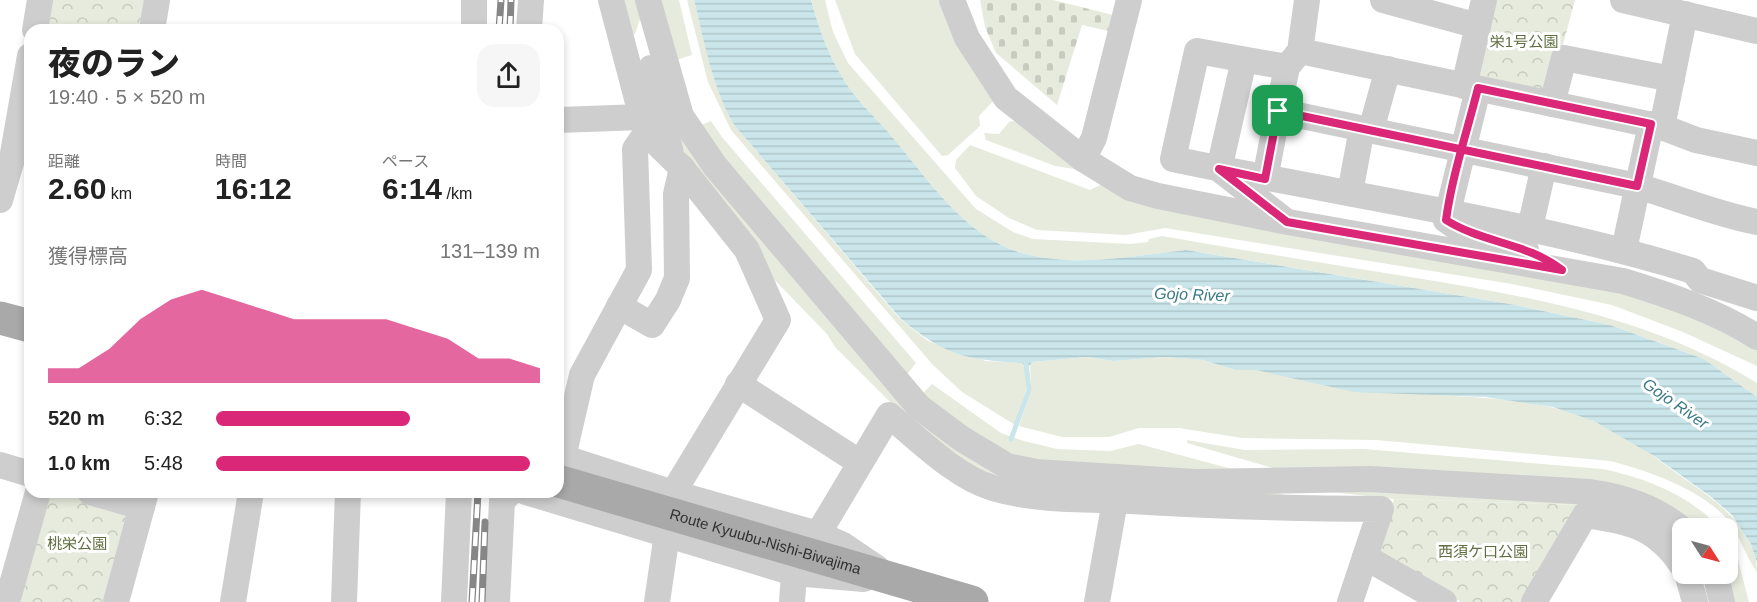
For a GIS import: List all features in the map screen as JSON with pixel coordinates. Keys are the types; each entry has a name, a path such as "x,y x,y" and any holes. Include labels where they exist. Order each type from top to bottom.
{"main road":[{"name":"Route Kyuubu-Nishi-Biwajima","path":"564,467 638,505 972,602"}],"street":[{"path":"35,24 40,0"},
{"path":"153,24 157,0"},
{"path":"474,0 474,24"},
{"path":"529,24 531,0"},
{"path":"611,0 644,125 747,250 778,320 673,494"},
{"path":"648,0 681,116 715,166 919,407 962,440 1007,466 1036,472 1196,482 1370,479 1590,492 1620,496 1663,514 1672,521"},
{"path":"952,0 967,38 1006,98 1083,159 1130,188 1287,222 1602,277 1672,296 1738,325 1757,338"},
{"path":"1083,159 1094,138 1129,0"},
{"path":"1265,179 1278,111 1294,59 1307,0"},
{"path":"1484,0 1478,26 1462,149 1446,220 1459,229 1545,256 1562,270"},
{"path":"1623,0 1690,10 1757,31"},
{"path":"1389,1 1478,26"},
{"path":"1624,250 1637,186 1672,79 1690,10"},
{"path":"619,306 652,325 668,300 677,278 677,164 646,51 656,27"},
{"path":"1756,295 1742,295 1700,280 1694,271 1624,250 1530,228 1447,210 1265,179 1173,159 1197,51 1244,60 1294,59 1388,69 1656,126 1696,140 1757,153"},
{"path":"1552,104 1564,58 1672,79"},
{"path":"1219,169 1244,60"},
{"path":"1350,193 1366,129 1388,69"},
{"path":"0,200 14,160 24,96"},
{"path":"1278,111 1637,186 1685,200 1718,214 1757,222"},
{"path":"564,120 644,125"},
{"path":"564,449 582,375 639,270 635,149 644,125"},
{"path":"1530,228 1544,166"},
{"path":"1219,169 1287,222"},
{"path":"1602,277 1616,264 1738,303 1756,295"},
{"path":"738,384 859,462"},
{"path":"818,534 889,415 950,465 992,488 1047,497 1115,501 1277,509 1381,509"},
{"path":"0,465 24,472"},
{"path":"564,466 818,534 843,545 891,578"},
{"path":"1268,481 1303,494 1360,499 1381,509"},
{"path":"7,602 36,498"},
{"path":"233,602 250,498"},
{"path":"344,602 348,498"},
{"path":"454,602 459,498"},
{"path":"497,602 502,501 505,498"},
{"path":"546,498 794,573 848,580 891,578"},
{"path":"116,602 144,500"},
{"path":"1097,602 1115,501"},
{"path":"1350,602 1381,509"},
{"path":"1534,602 1585,515 1631,522 1650,533 1672,551"},
{"path":"657,602 667,534"},
{"path":"1365,557 1444,602"},
{"path":"792,602 794,573"},
{"path":"1690,584 1695,602"},
{"path":"1718,584 1722,602"}],"green space":[{"path":"50,0 151,0 148,24 45,24"},
{"path":"620,0 640,0 642,13 635,34 631,36"},
{"path":"657,0 679,0 692,55 673,61"},
{"path":"687,0 694,0 714,79 735,126 899,318 928,341 986,361 1022,363 1026,366 1026,390 1015,425 962,392 932,364 731,130 708,82"},
{"path":"811,0 825,0 833,32 848,63 976,209 1013,232 1033,239 1130,244 1148,242 1149,239 1162,236 1541,301 1630,325 1674,341 1716,360 1757,383 1757,397 1704,359 1610,325 1510,304 1186,250 1124,258 1063,260 1022,253 1001,245 982,234 948,203 848,87 829,51"},
{"path":"835,0 941,0 964,52 977,75 995,99 979,116 980,126 948,155 942,156 855,54"},
{"path":"980,0 1053,0 1121,17 1117,33 1082,25 1057,105 996,53 985,27"},
{"name":"栄1号公園","path":"1494,0 1575,0 1551,89 1545,94 1480,81 1476,72"},
{"path":"675,119 897,386 1006,473 1266,489 1303,501 1017,486 956,462 908,420 835,347 827,334 761,266 701,181 675,135"},
{"path":"711,121 722,137 916,363 905,377 696,127"},
{"path":"1010,121 1018,122 1081,170 1055,166 986,140 984,133 999,134"},
{"path":"970,145 1090,190 1100,185 1121,194 1626,292 1694,317 1757,350 1757,366 1683,332 1612,305 1512,284 1165,228 1126,235 1037,230 1009,218 976,196 955,168 956,160"},
{"path":"1087,357 1113,361 1165,357 1203,360 1235,370 1256,370 1402,392 1509,400 1551,407 1593,420 1619,433 1703,492 1732,518 1726,518 1703,499 1673,482 1610,461 1376,440 1242,438 1179,428 1139,428 1109,437 1062,437 1019,426 1031,390 1030,365 1032,362"},
{"path":"932,384 1001,433 1024,441 1057,449 1110,451 1139,444 1258,476 1053,467 986,447 920,396"},
{"path":"1187,440 1245,450 1364,449 1603,469 1651,483 1681,497 1710,518 1678,518 1666,509 1273,468 1187,443"},
{"path":"1297,488 1587,497 1672,532 1672,549 1583,505 1394,499"},
{"name":"桃栄公園","path":"45,498 86,498 127,510 131,519 107,602 15,602"},
{"name":"西須ケ口公園","path":"1394,499 1583,505 1527,602 1461,602 1384,558 1379,547"},
{"path":"1738,525 1751,545 1757,572 1749,559 1739,539"},
{"path":"1738,560 1749,602 1729,602 1729,584 1738,584"}],"water":[{"name":"Gojo River","path":"694,0 811,0 833,61 859,101 964,219 982,234 1022,253 1063,260 1084,260 1124,258 1186,250 1510,304 1610,325 1704,359 1757,397 1757,563 1751,544 1738,524 1738,518 1734,518 1710,496 1654,456 1594,421 1553,407 1485,397 1354,392 1256,370 1235,370 1203,360 1165,357 1113,361 1087,357 1032,362 1028,368 1022,363 985,360 943,348 900,318 735,126 720,96"}],"waterway":[{"path":"1011,439 1029,390 1026,363"}],"railway":[{"path":"499,24 501,0"},
{"path":"510,24 511,0"},
{"path":"472,602 478,498"},
{"path":"482,602 485,522"}],"route":[{"path":"1278,111 1265,179 1219,169 1287,222 1562,270 1545,256 1459,229 1446,220 1447,210 1462,149 1478,88 1651,124 1637,186 1462,149 1278,111"}]}
